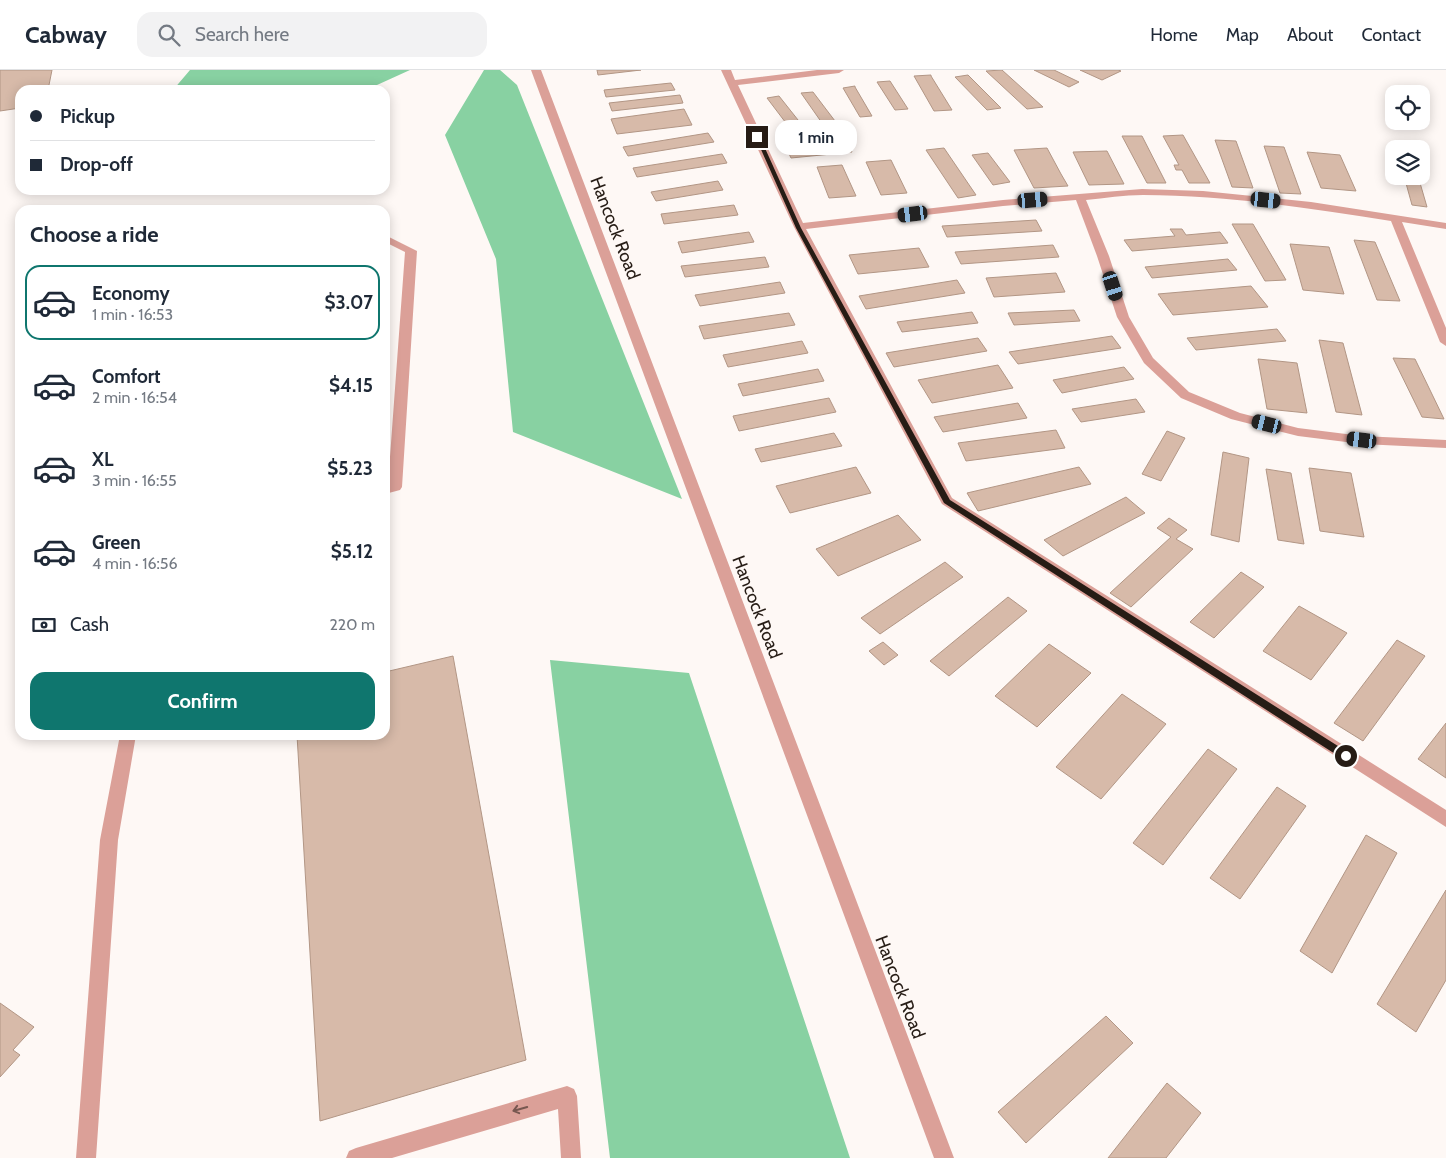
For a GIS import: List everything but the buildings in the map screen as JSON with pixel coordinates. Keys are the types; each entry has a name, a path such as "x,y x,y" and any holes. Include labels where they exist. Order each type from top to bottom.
{"street":[{"name":"Hancock Road","path":"536,70 944,1158"},
{"path":"726,70 798,228 947,501 1446,820"},
{"path":"732,83 839,70"},
{"path":"798,228 1003,202 1080,198 1142,192 1202,194 1311,205 1446,226"},
{"path":"1080,198 1103,256 1123,317 1148,360 1185,395 1236,416 1298,432 1362,440 1446,444"},
{"path":"1395,218 1446,342"},
{"path":"390,240 411,251 395,487 390,488"},
{"path":"86,1158 109,840 127,740"},
{"path":"356,1158 567,1096 571,1158"}],"green space":[{"path":"190,70 410,70 377,85 177,85"},
{"path":"484,70 500,70 517,85 682,499 513,432 496,259 445,135"},
{"path":"550,660 689,673 850,1158 610,1158"}],"route":[{"path":"757,137 798,228 947,501 1346,756"}]}
